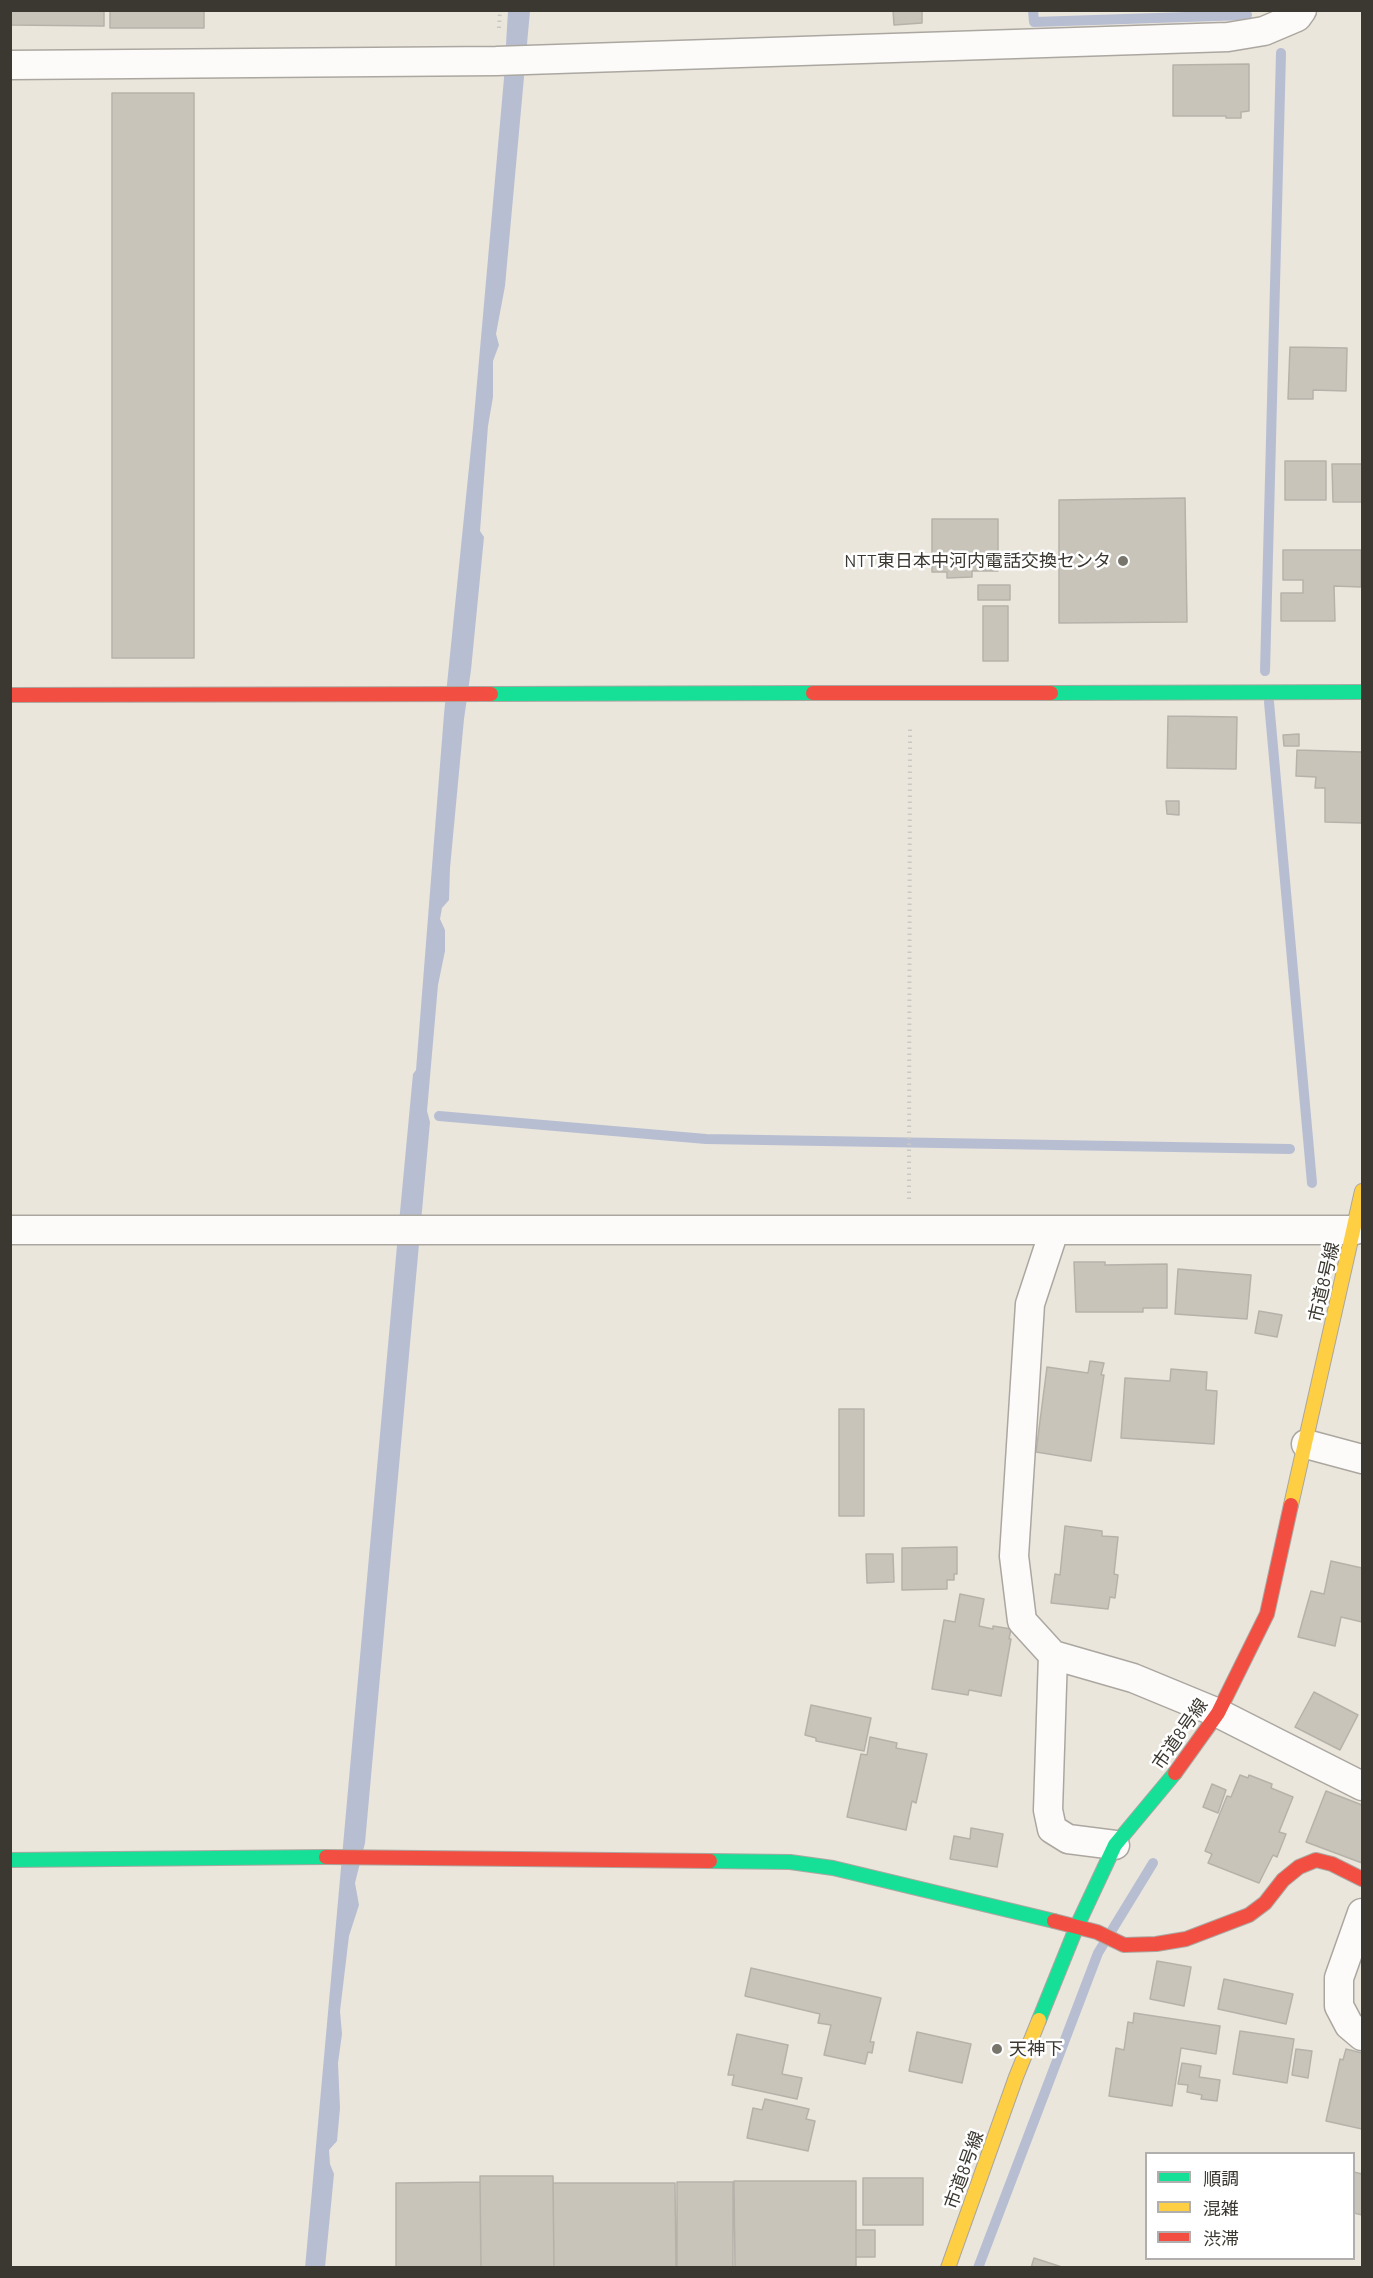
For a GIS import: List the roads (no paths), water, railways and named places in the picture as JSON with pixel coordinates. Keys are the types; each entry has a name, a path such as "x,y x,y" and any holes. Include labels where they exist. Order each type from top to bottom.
{"street":[{"path":"10,65 518,60 1228,37 1264,31 1297,17 1302,10"},
{"path":"10,695 1362,692"},
{"name":"市道8号線","path":"948,2268 1016,2077 1077,1926 1115,1845 1171,1779 1218,1713 1267,1614 1362,1191"},
{"path":"10,1230 1354,1230"},
{"path":"1054,1230 1030,1304 1014,1556 1022,1621 1053,1654 1133,1678 1218,1713 1362,1786"},
{"path":"1306,1444 1362,1459"},
{"path":"1053,1654 1048,1810 1052,1829 1068,1839 1115,1845"},
{"path":"10,1860 366,1857 790,1862 833,1868 1077,1926 1097,1932 1124,1945 1156,1944 1186,1939 1249,1915 1265,1903 1282,1880 1299,1867 1316,1860 1332,1864 1362,1879"},
{"path":"1362,1913 1339,1978 1339,2007 1348,2025 1362,2036"}],"water":[{"path":"508,11 530,11 505,286 496,334 499,345 493,361 493,397 488,426 480,531 484,537 464,719 449,900 442,908 440,919 445,930 445,951 438,985 427,1111 430,1122 365,1843 355,1883 359,1905 349,1936 340,2011 342,2034 338,2063 340,2108 337,2141 329,2150 330,2164 334,2174 325,2267 305,2268 400,1212 413,1074 416,1070 444,714 473,428"}],"waterway":[{"path":"1033,10 1034,22 1247,15"},
{"path":"1265,671 1281,53"},
{"path":"1269,702 1312,1183"},
{"path":"439,1116 706,1139 1290,1149"},
{"path":"978,2268 1098,1953 1153,1863"}],"place":[{"name":"NTT東日本中河内電話交換センタ","path":"1123,561"},
{"name":"天神下","path":"997,2049"}]}
